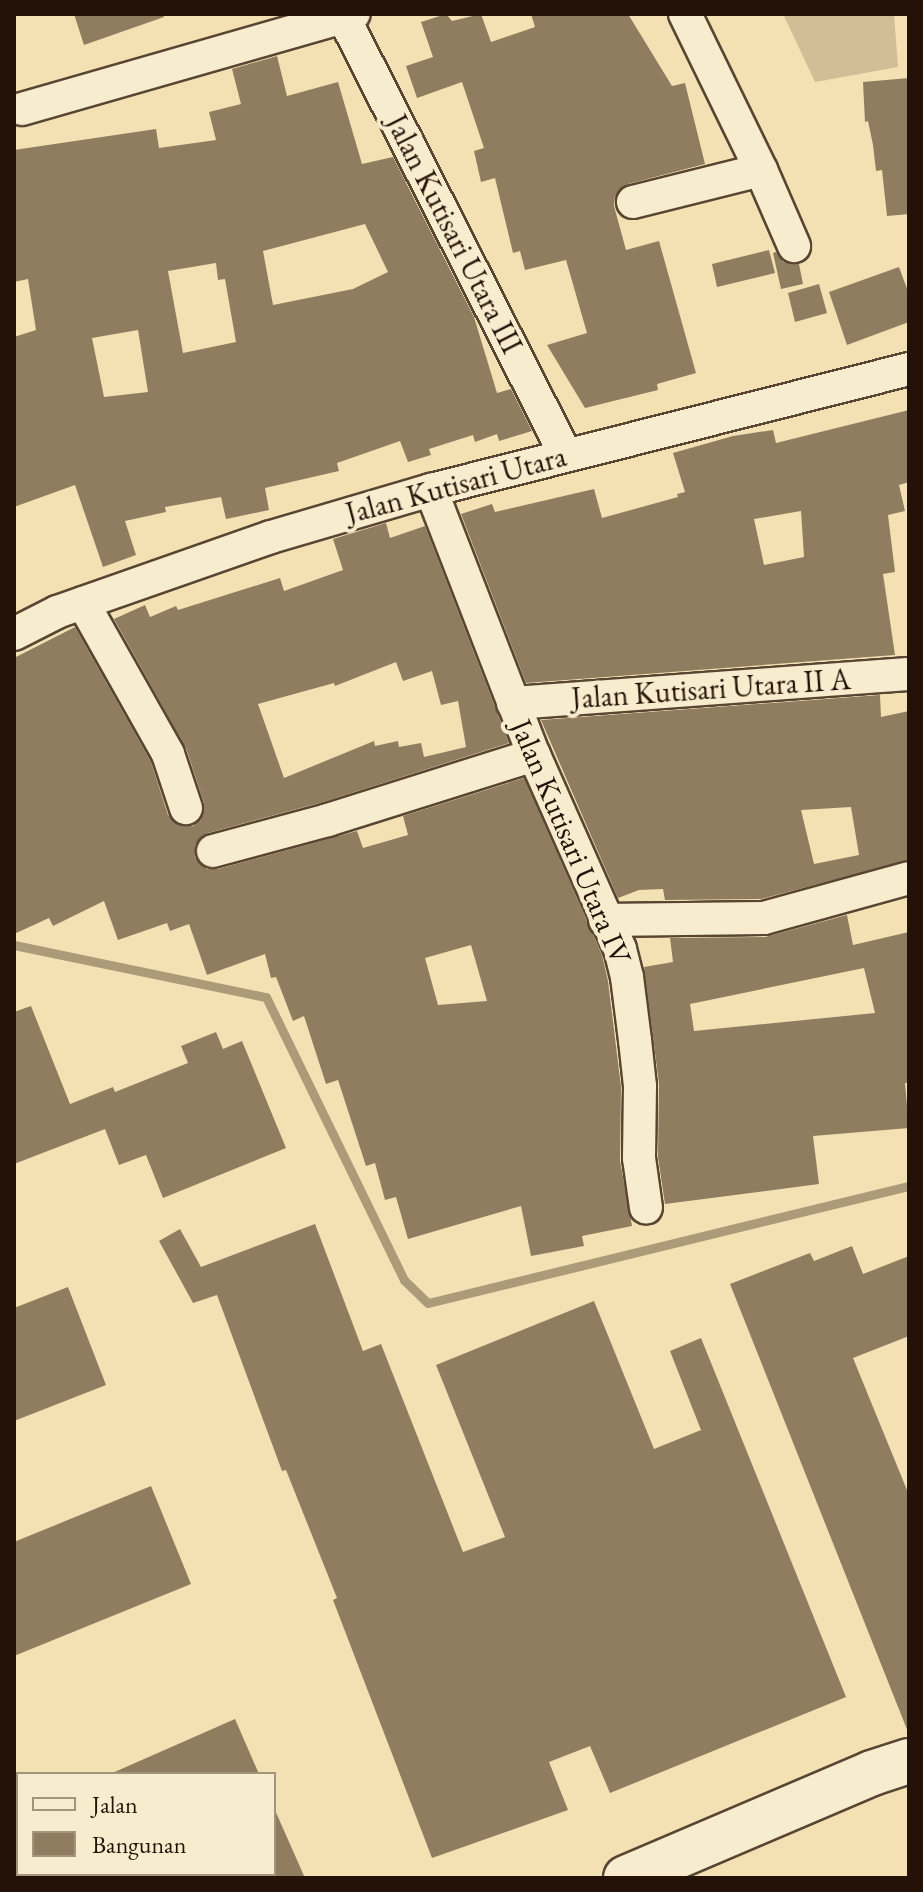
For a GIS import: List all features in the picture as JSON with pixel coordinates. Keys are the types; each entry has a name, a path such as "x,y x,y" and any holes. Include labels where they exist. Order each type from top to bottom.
{"street":[{"path":"685,14 761,170 794,246"},
{"path":"22,109 346,15"},
{"name":"Jalan Kutisari Utara III","path":"346,15 565,454"},
{"path":"633,202 761,170"},
{"name":"Jalan Kutisari Utara","path":"14,634 83,603 271,537 565,454 909,369"},
{"name":"Jalan Kutisari Utara IV","path":"431,490 534,755 620,949 627,977 640,1086 639,1158 646,1208"},
{"path":"83,603 168,754 186,808"},
{"name":"Jalan Kutisari Utara II A","path":"513,703 909,674"},
{"path":"213,851 328,820 534,755"},
{"path":"605,920 764,918 909,878"},
{"path":"626,1878 872,1773 909,1761"}],"shaded area":[{"path":"783,14 894,14 898,67 815,82"}],"building":[{"path":"74,14 163,14 164,17 84,45"},
{"path":"446,14 452,21 481,14 491,42 535,27 531,14 628,14 672,86 685,83 705,164 628,184 615,196 614,206 626,250 659,241 696,373 657,384 658,390 585,408 547,345 587,333 566,260 525,270 520,251 513,253 495,178 481,182 474,151 484,148 462,82 417,98 406,66 433,57 421,22"},
{"path":"277,56 287,96 338,82 362,164 393,157 474,317 497,393 511,389 532,431 499,441 497,434 475,442 473,435 429,449 431,455 408,462 400,441 337,463 339,471 265,488 269,510 226,519 221,497 165,507 166,512 125,521 136,555 103,567 75,485 14,507 14,337 36,330 28,279 14,282 14,150 156,129 159,148 216,140 209,112 241,104 232,69","holes":["365,224 388,272 353,289 273,305 263,251","216,263 218,280 225,279 236,342 183,353 168,271","138,330 148,392 104,397 92,338"]},
{"path":"909,78 909,214 887,216 882,170 876,171 868,121 865,122 863,82"},
{"path":"769,250 775,273 717,287 712,264"},
{"path":"776,252 783,262 799,264 803,284 781,289 773,253"},
{"path":"899,267 909,294 909,322 847,345 829,292"},
{"path":"819,284 827,313 795,322 788,293"},
{"path":"909,410 909,482 899,485 905,511 888,515 895,572 883,574 895,655 526,683 461,514 492,504 495,512 594,489 602,518 678,497 677,494 685,492 673,453 733,436 773,430 776,443","holes":["801,511 804,557 764,565 754,519"]},
{"path":"386,523 390,538 425,526 509,743 323,802 208,833 195,845 195,857 207,869 218,869 357,831 363,848 408,835 403,816 524,778 602,955 608,981 621,1087 620,1161 632,1226 582,1236 584,1246 531,1256 521,1206 408,1239 396,1197 385,1200 375,1163 366,1166 338,1080 326,1084 304,1016 293,1021 276,977 271,978 265,954 207,975 189,924 170,931 167,923 118,940 104,901 53,926 49,918 14,934 14,658 75,627 151,762 168,815 181,826 193,826 201,820 204,803 186,748 114,619 145,605 150,617 176,606 178,610 280,578 284,591 343,570 333,539","holes":["396,662 403,681 432,671 441,705 458,701 466,747 424,757 421,743 399,747 398,741 375,746 374,741 284,778 258,704 334,683 335,686","471,945 487,1001 438,1005 425,958"]},
{"path":"880,695 881,717 909,711 909,860 761,899 665,900 663,889 639,890 618,898 541,720","holes":["851,807 859,855 814,864 801,810"]},
{"path":"847,915 853,945 909,932 909,1083 905,1083 909,1128 813,1136 819,1184 665,1204 658,1157 659,1084 644,967 673,962 670,938 765,937","holes":["864,968 875,1013 694,1031 690,1004"]},
{"path":"31,1006 70,1104 113,1087 115,1092 188,1063 181,1046 216,1032 223,1049 242,1041 286,1148 163,1198 146,1155 119,1165 105,1129 14,1164 14,1012"},
{"path":"315,1224 363,1351 381,1344 463,1552 505,1537 436,1365 594,1301 654,1449 701,1430 670,1351 701,1338 846,1697 610,1793 590,1746 549,1762 568,1810 432,1858 333,1600 337,1598 286,1470 282,1471 217,1295 193,1303 159,1241 180,1229 201,1267"},
{"path":"852,1246 863,1274 909,1256 909,1336 853,1358 909,1495 908,1732 730,1284 810,1253 814,1261"},
{"path":"68,1287 106,1385 14,1421 14,1308"},
{"path":"151,1486 191,1584 14,1656 14,1542"},
{"path":"235,1719 258,1772 115,1772"},
{"path":"276,1813 305,1878 274,1878 276,1876"}],"waterway":[{"path":"14,945 266,997 404,1280 428,1303 909,1186"}]}
